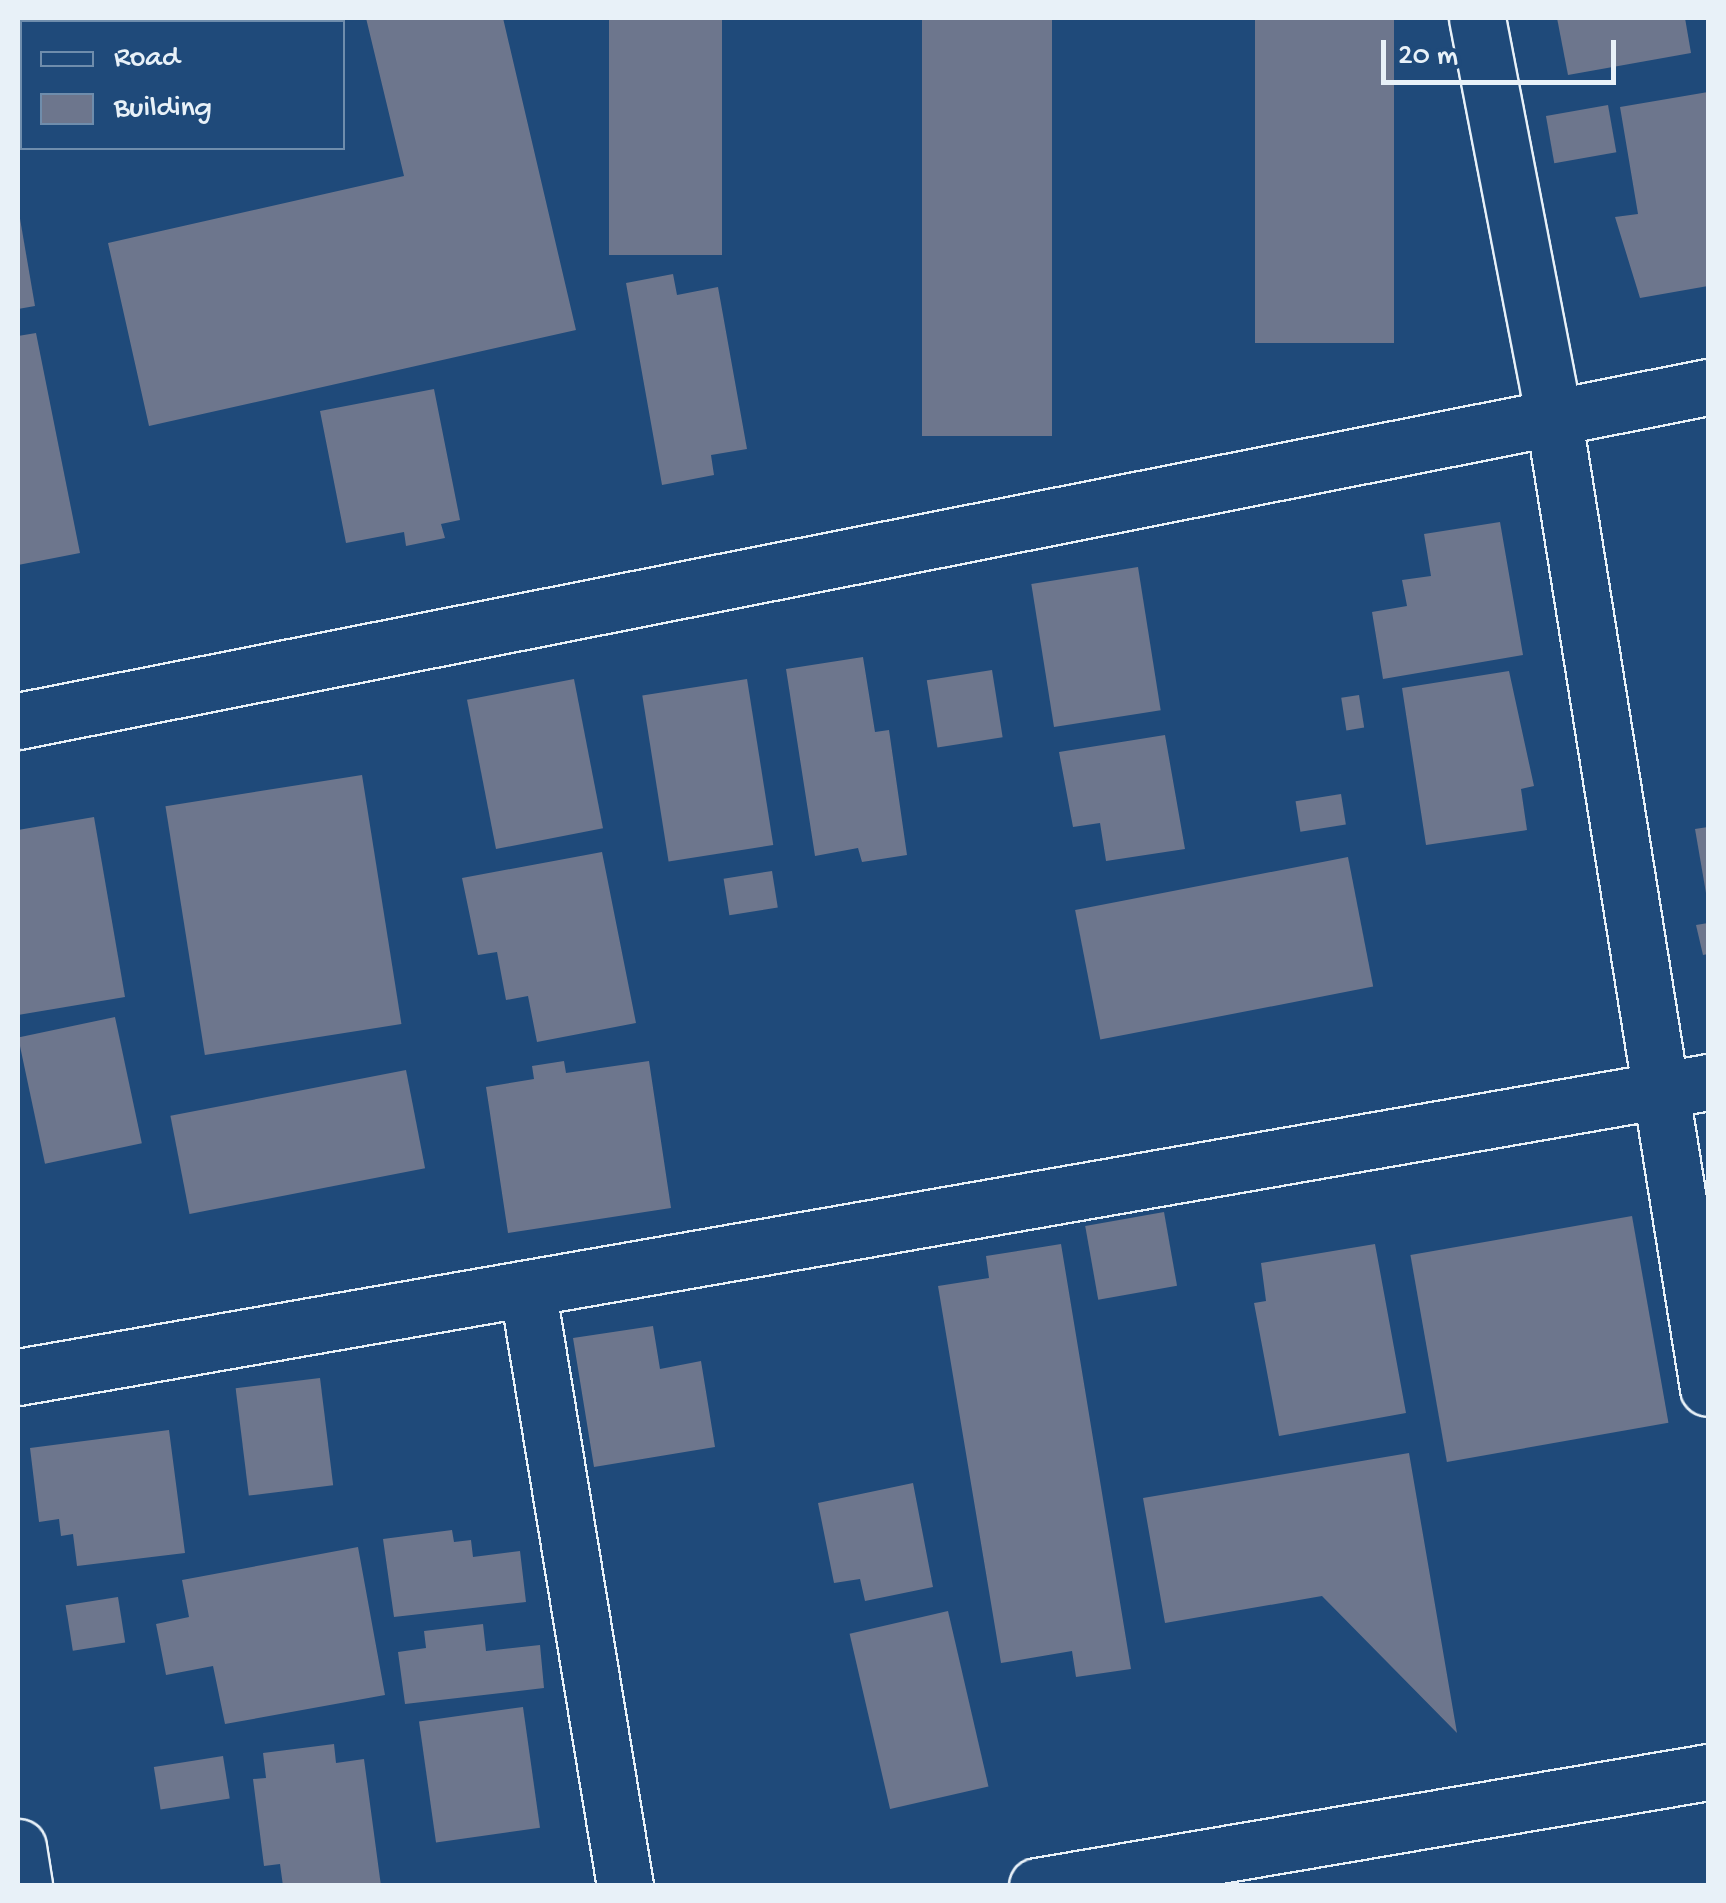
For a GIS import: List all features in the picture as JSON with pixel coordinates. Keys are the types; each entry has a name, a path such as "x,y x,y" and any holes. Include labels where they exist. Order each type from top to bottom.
{"street":[{"path":"1477,18 1684,1086 1708,1388"},
{"path":"18,722 1554,414 1708,387"},
{"path":"18,1377 528,1292 1684,1086"},
{"path":"528,1292 625,1886"},
{"path":"1037,1886 1708,1772"},
{"path":"18,1848 24,1886"}],"building":[{"path":"366,18 503,18 576,330 149,426 108,243 404,176"},
{"path":"609,18 722,18 722,255 609,255"},
{"path":"922,18 1052,18 1052,436 922,436"},
{"path":"1255,18 1394,18 1394,343 1255,343"},
{"path":"1557,18 1685,18 1691,53 1568,75"},
{"path":"1708,92 1708,286 1640,298 1615,217 1638,214 1620,107"},
{"path":"1608,105 1616,152 1554,163 1546,116"},
{"path":"18,207 35,306 18,309"},
{"path":"673,274 677,295 718,287 747,449 711,455 714,475 662,485 626,283"},
{"path":"36,333 80,553 18,565 18,336"},
{"path":"434,389 460,520 441,524 445,538 406,546 404,532 346,543 320,411"},
{"path":"1500,522 1523,655 1383,679 1372,612 1407,606 1402,580 1431,576 1424,534"},
{"path":"1138,567 1161,710 1054,727 1031,584"},
{"path":"863,657 875,732 889,730 907,855 862,862 858,848 815,856 786,669"},
{"path":"992,670 1003,737 937,747 927,680"},
{"path":"1509,671 1534,786 1521,789 1527,830 1426,845 1402,688"},
{"path":"574,679 603,828 496,849 467,700"},
{"path":"747,679 773,845 669,862 642,696"},
{"path":"1359,695 1364,728 1346,730 1341,698"},
{"path":"1165,735 1185,849 1106,861 1100,823 1073,827 1059,752"},
{"path":"362,775 401,1024 205,1055 165,806"},
{"path":"1341,794 1346,825 1300,832 1296,801"},
{"path":"94,817 125,997 18,1015 18,830"},
{"path":"1708,827 1708,893 1706,893 1695,829"},
{"path":"602,852 636,1023 537,1042 528,996 506,1000 497,952 478,955 462,878"},
{"path":"1348,857 1373,987 1100,1040 1075,910"},
{"path":"772,871 778,908 729,915 724,879"},
{"path":"1708,923 1708,954 1703,955 1696,925"},
{"path":"115,1017 142,1143 45,1164 18,1038"},
{"path":"564,1061 566,1073 649,1061 671,1208 508,1233 486,1087 534,1079 532,1066"},
{"path":"406,1070 425,1168 189,1214 170,1116"},
{"path":"1164,1212 1177,1286 1098,1300 1085,1226"},
{"path":"1632,1216 1668,1423 1447,1462 1410,1255"},
{"path":"1061,1244 1131,1669 1076,1677 1072,1651 1001,1663 938,1286 989,1278 986,1256"},
{"path":"1375,1244 1406,1413 1279,1436 1254,1303 1266,1301 1261,1263"},
{"path":"653,1326 660,1369 701,1361 715,1447 594,1467 573,1338"},
{"path":"320,1378 333,1485 249,1496 236,1388"},
{"path":"169,1430 185,1553 77,1566 73,1534 61,1536 59,1519 39,1522 30,1448"},
{"path":"1409,1453 1457,1733 1322,1596 1165,1623 1143,1498"},
{"path":"913,1483 933,1587 865,1601 860,1579 834,1583 818,1503"},
{"path":"452,1530 454,1542 471,1540 473,1557 520,1551 526,1602 394,1617 383,1539"},
{"path":"358,1547 385,1695 225,1724 213,1666 166,1675 156,1624 189,1617 182,1580"},
{"path":"118,1597 125,1642 73,1651 66,1605"},
{"path":"948,1611 988,1786 890,1809 850,1634"},
{"path":"483,1624 486,1651 540,1645 544,1688 405,1704 398,1652 426,1648 424,1631"},
{"path":"523,1707 540,1828 436,1842 419,1722"},
{"path":"334,1744 336,1763 364,1759 381,1886 283,1886 280,1864 264,1866 253,1779 266,1778 263,1753"},
{"path":"223,1756 230,1798 161,1809 154,1767"}]}
